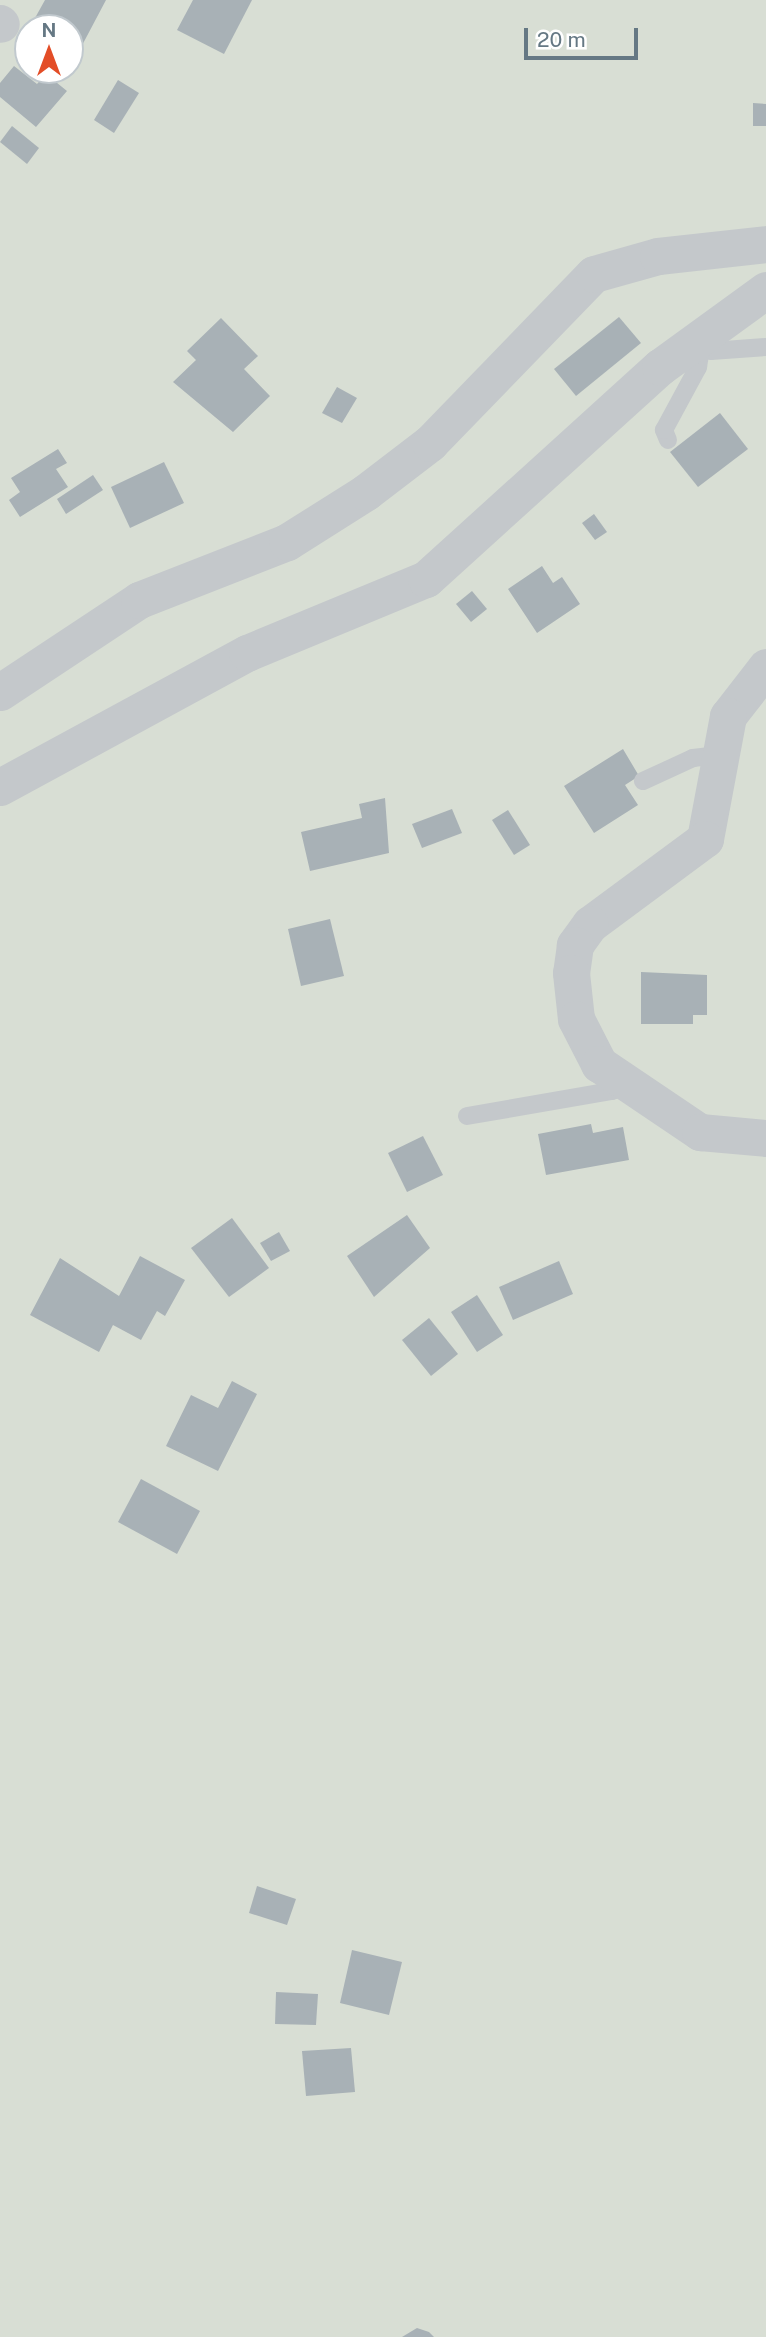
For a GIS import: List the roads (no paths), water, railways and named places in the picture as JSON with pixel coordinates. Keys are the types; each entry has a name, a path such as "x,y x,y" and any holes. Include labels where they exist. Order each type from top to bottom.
{"street":[{"path":"0,692 139,600 287,542 366,492 430,443 594,274 658,256 766,244"},
{"path":"0,787 247,653 426,579 698,345 766,290"},
{"path":"759,684 728,716 705,839 609,906 575,945 572,996 585,1043 599,1064 701,1132 766,1138"}],"lane":[{"path":"668,440 664,430 698,367 698,345 766,347"},
{"path":"643,781 693,758 719,755"},
{"path":"467,1116 612,1091 627,1081"}]}
